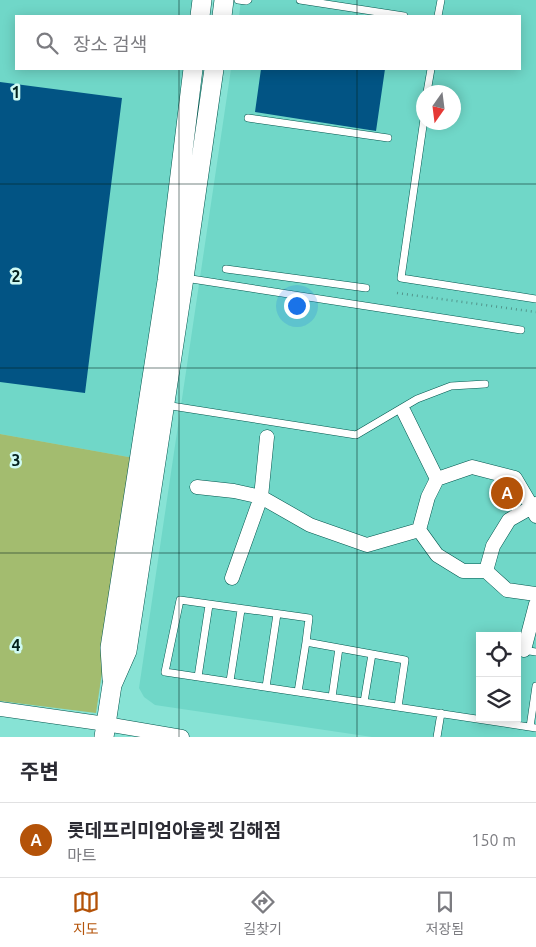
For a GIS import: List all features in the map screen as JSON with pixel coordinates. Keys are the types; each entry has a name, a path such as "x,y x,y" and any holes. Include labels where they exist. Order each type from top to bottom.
{"main road":[{"path":"200,15 202,0"},
{"path":"222,15 224,0"},
{"path":"105,730 112,685 110,648 165,291 193,70"},
{"path":"112,685 126,651 165,405 214,70"}],"street":[{"path":"404,412 437,479"},
{"path":"232,578 261,498 267,437"},
{"path":"419,530 428,496 437,479 472,467 515,478 535,509 509,520 493,546 486,571"},
{"path":"197,487 234,491 261,498 310,526 367,545 419,530"},
{"path":"419,530 437,555 463,572 486,571 507,590 536,594"},
{"path":"526,651 536,604"},
{"path":"0,709 105,730 182,737"}],"lane":[{"path":"238,0 248,0"},
{"path":"300,0 398,15"},
{"path":"438,15 441,1"},
{"path":"428,85 431,70"},
{"path":"248,118 388,138"},
{"path":"422,130 400,278 536,299"},
{"path":"226,269 366,288"},
{"path":"184,278 521,330"},
{"path":"165,405 356,435 416,398 451,386 485,384"},
{"path":"298,692 309,618 180,600 165,672 230,681 298,692 398,707 476,718"},
{"path":"198,677 209,605"},
{"path":"230,681 241,610"},
{"path":"266,687 277,614"},
{"path":"306,642 405,660 398,707"},
{"path":"332,697 339,648"},
{"path":"364,702 372,654"},
{"path":"505,722 533,727 536,686"},
{"path":"437,737 441,713"}],"path":[{"path":"397,293 536,312"}],"shaded area":[{"path":"0,0 203,0 200,15 15,15 15,70 192,70 134,458 0,434"},
{"path":"241,0 536,0 536,737 372,737 155,705 144,697 139,688 231,70 521,70 521,15 239,15"},
{"path":"0,434 134,458 96,713 0,701"}],"building":[{"path":"261,70 385,70 376,131 255,112"},
{"path":"0,82 122,98 85,393 0,382"}],"place":[{"name":"롯데프리미엄아울렛 김해점","path":"507,493"}]}
